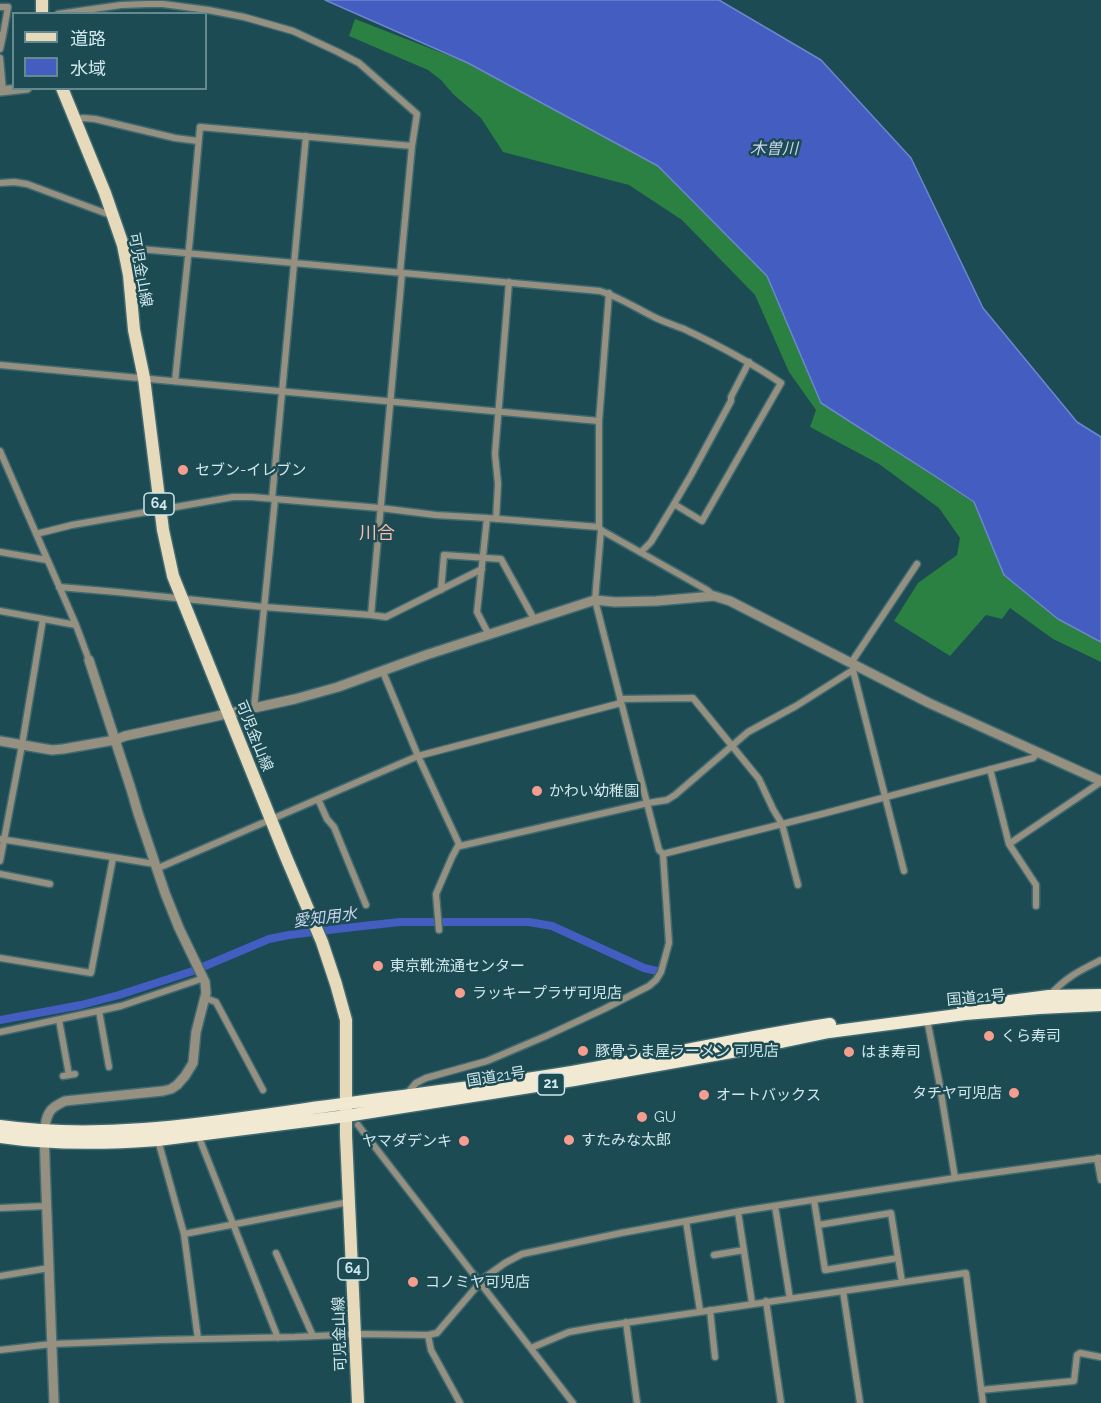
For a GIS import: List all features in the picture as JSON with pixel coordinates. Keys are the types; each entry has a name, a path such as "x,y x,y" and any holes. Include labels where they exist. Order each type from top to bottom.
{"highway":[{"name":"国道21号","path":"0,1137 45,1137 131,1131 214,1122 572,1072 828,1024 1049,996 1101,995"},
{"name":"国道21号","path":"0,1126 45,1137 86,1143 158,1140 346,1116 574,1080 829,1032 927,1018 1101,1005"}],"main road":[{"name":"可児金山線","path":"64,90 114,217 129,275 134,330 144,378 160,510 173,576 322,942 346,1020 346,1116 358,1403"}],"street":[{"path":"72,12 121,5 163,4 230,14 293,32 359,63 417,114 412,146 371,615"},
{"path":"0,7 8,7 0,49"},
{"path":"0,58 2,91"},
{"path":"75,120 95,119 175,138 198,141"},
{"path":"175,381 200,126 412,146"},
{"path":"254,708 306,136"},
{"path":"0,183 27,184 114,217"},
{"path":"124,254 139,249 609,293 749,362 781,383 702,521 674,504"},
{"path":"496,519 498,483 495,454 509,282"},
{"path":"405,1095 416,1083 426,1078 487,1061 546,1036 649,986 661,972 669,943 663,854 659,850 595,600 600,529 599,421 609,293"},
{"path":"641,552 651,542 674,504 749,362"},
{"path":"0,365 599,421"},
{"path":"0,451 76,625 155,867 179,928 203,976 206,989 196,1032 193,1063 177,1085 171,1089 65,1101 49,1112 45,1137 46,1206 54,1403"},
{"path":"36,534 72,525 233,497 380,508 600,529 714,596"},
{"path":"487,518 477,612 489,635"},
{"path":"0,552 47,560"},
{"path":"441,590 444,555 501,560 534,619"},
{"path":"459,844 460,846 667,800 748,732 796,706 853,666 917,564"},
{"path":"59,587 386,617 482,569"},
{"path":"0,741 52,750 115,740 327,690 595,600 656,601 714,596 730,601 929,703 1101,781"},
{"path":"0,611 76,625"},
{"path":"0,861 2,839 22,745 43,619"},
{"path":"853,666 904,871"},
{"path":"383,672 418,756 459,844 436,894 439,930"},
{"path":"2,839 155,867 418,756 620,701 693,698 759,779 782,824 798,885"},
{"path":"663,854 1033,758 1038,753"},
{"path":"990,769 1009,844 1035,883 1036,906"},
{"path":"1009,844 1101,781"},
{"path":"318,799 334,828 366,905"},
{"path":"0,958 91,973 113,858"},
{"path":"0,874 50,884"},
{"path":"1049,996 1071,975 1101,960"},
{"path":"0,1032 121,1006 203,976"},
{"path":"205,998 216,1002 263,1090"},
{"path":"99,1011 108,1067"},
{"path":"927,1018 955,1178"},
{"path":"59,1020 69,1075"},
{"path":"358,1125 573,1403"},
{"path":"198,1135 278,1338"},
{"path":"158,1140 184,1234 198,1339"},
{"path":"0,1350 52,1344 354,1334 428,1335 437,1333 484,1278 522,1254 738,1212 1099,1158 1101,1180"},
{"path":"814,1200 825,1270 898,1258"},
{"path":"184,1234 349,1202"},
{"path":"0,1208 46,1206"},
{"path":"775,1206 790,1299"},
{"path":"738,1212 752,1304"},
{"path":"818,1225 891,1213 902,1282"},
{"path":"686,1221 700,1311"},
{"path":"714,1255 744,1250"},
{"path":"276,1253 313,1336"},
{"path":"0,1276 49,1268"},
{"path":"531,1348 569,1332 626,1322 966,1273 983,1403"},
{"path":"843,1291 860,1403"},
{"path":"766,1301 781,1403"},
{"path":"710,1310 716,1357"},
{"path":"626,1322 637,1403"},
{"path":"428,1335 431,1350 460,1403"},
{"path":"981,1390 1074,1382 1077,1355 1080,1353 1101,1357"}],"green space":[{"path":"355,19 468,63 658,166 767,276 821,403 974,503 1004,575 1058,619 1101,642 1101,662 1053,639 1010,608 1002,619 986,615 950,656 894,621 918,583 957,555 960,538 939,508 879,464 810,427 816,410 789,372 755,295 682,220 629,185 503,152 481,118 428,70 349,36"}],"water":[{"name":"木曽川","path":"325,0 719,0 821,60 911,158 983,308 1077,422 1101,437 1101,642 1058,619 1004,575 974,502 821,403 767,276 658,166 468,63"}],"waterway":[{"name":"愛知用水","path":"0,1020 81,1005 119,995 193,971 269,939 400,922 529,922 552,926 644,968 657,971"}],"place":[{"name":"セブン-イレブン","path":"183,470"},
{"name":"かわい幼稚園","path":"537,791"},
{"name":"東京靴流通センター","path":"378,966"},
{"name":"ラッキープラザ可児店","path":"460,993"},
{"name":"くら寿司","path":"989,1036"},
{"name":"豚骨うま屋ラーメン 可児店","path":"583,1051"},
{"name":"はま寿司","path":"849,1052"},
{"name":"タチヤ可児店","path":"1014,1093"},
{"name":"オートバックス","path":"704,1095"},
{"name":"GU","path":"642,1117"},
{"name":"すたみな太郎","path":"569,1140"},
{"name":"ヤマダデンキ","path":"464,1141"},
{"name":"コノミヤ可児店","path":"413,1282"}],"district":[{"name":"川合","path":"377,534"}]}
